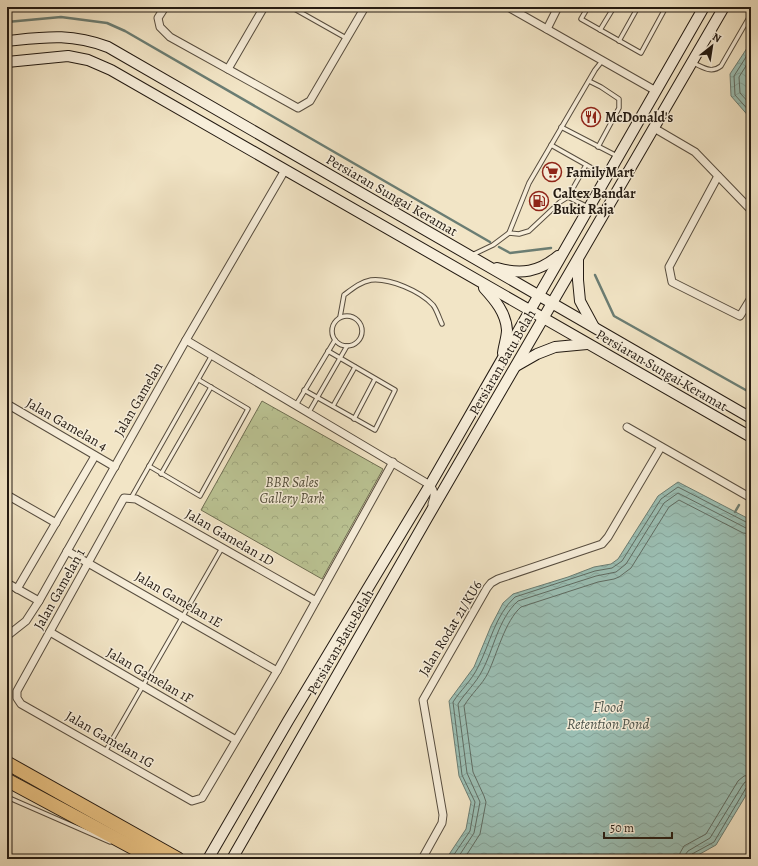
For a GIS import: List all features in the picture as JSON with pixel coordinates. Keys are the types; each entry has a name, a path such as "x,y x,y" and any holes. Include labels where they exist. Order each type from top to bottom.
{"highway":[{"path":"7,763 178,859"},
{"path":"7,780 154,859"}],"street":[{"path":"165,7 158,18 160,27 170,37 298,108 310,101 365,7"},
{"path":"228,69 264,7"},
{"path":"508,7 656,91"},
{"path":"547,29 558,7"},
{"name":"Persiaran Batu Belah","path":"208,859 288,721 430,485 704,7"},
{"name":"Persiaran Batu Belah","path":"232,859 426,520 724,7"},
{"name":"Persiaran Sungai Keramat","path":"7,41 70,37 90,40 108,47 751,418"},
{"name":"Persiaran Sungai Keramat","path":"7,62 68,56 88,60 111,70 751,438"},
{"path":"654,128 695,152 751,210"},
{"name":"Jalan Gamelan","path":"7,636 26,621 38,601 186,340 285,170"},
{"path":"718,176 669,267 672,282 740,316 751,298"},
{"path":"484,264 507,271 528,272 548,264 564,250"},
{"path":"578,258 580,301 594,328"},
{"path":"476,280 497,302 503,316 506,330 502,360"},
{"path":"186,340 430,485 434,490 434,496 426,520"},
{"path":"516,366 537,354 555,347 588,344"},
{"name":"Jalan Gamelan 4","path":"7,404 115,467"},
{"path":"627,427 751,498"},
{"name":"Jalan Rodat 21/KU6","path":"422,859 442,823 443,815 423,700 487,588 491,583 498,580 602,544 608,537 662,447"},
{"path":"17,589 95,456"},
{"path":"236,740 316,601 393,462"},
{"path":"7,495 56,524"},
{"name":"Jalan Gamelan 1","path":"17,698 17,691 124,498 131,498"},
{"name":"Jalan Gamelan 1D","path":"131,498 136,499 316,601"},
{"name":"Jalan Gamelan 1E","path":"67,551 277,670"},
{"path":"7,583 38,601"},
{"name":"Jalan Gamelan 1F","path":"50,632 236,740"},
{"name":"Jalan Gamelan 1G","path":"17,698 21,704 192,801 202,798 236,740"},
{"path":"748,859 751,854"}],"lane":[{"path":"291,7 346,38"},
{"path":"588,7 581,19 641,53 666,7"},
{"path":"600,30 614,7"},
{"path":"619,40 638,7"},
{"path":"692,62 710,70 716,70 721,66 751,14"},
{"path":"469,256 493,245 509,233 529,183 561,127 602,61"},
{"path":"589,81 619,99 619,108 598,147"},
{"path":"561,127 618,157"},
{"path":"551,145 607,176"},
{"path":"509,233 518,234 529,231 560,202 568,197 586,165"},
{"path":"568,197 589,208"},
{"path":"340,317 354,317 358,321 362,330 360,339 352,345 342,345 335,340 333,335 333,325 340,317 344,295 358,285 372,280 396,283 425,298 434,306 442,324"},
{"path":"296,405 335,340"},
{"path":"309,412 347,346"},
{"path":"304,390 375,430 395,390 328,351"},
{"path":"131,498 212,356"},
{"path":"333,406 355,367"},
{"path":"354,418 375,379"},
{"path":"149,466 200,496 248,409 198,380"},
{"path":"161,474 211,387"},
{"path":"105,752 222,547"},
{"path":"7,797 31,809 115,844"},
{"path":"122,847 150,859"}],"green space":[{"name":"BBR Sales Gallery Park","path":"262,401 383,469 322,579 201,510"}],"water":[{"path":"751,42 751,119 731,96 730,74"},
{"name":"Flood Retention Pond","path":"678,482 751,520 751,787 716,845 691,859 446,859 466,829 471,802 459,776 449,701 474,667 491,626 503,603 513,594 568,577 594,567 611,564 618,559 658,496"}],"waterway":[{"path":"7,22 61,17 107,23 125,31 490,242"},
{"path":"499,247 510,253 551,248"},
{"path":"595,275 614,316 751,393"},
{"path":"735,512 739,505"}],"place":[{"name":"McDonald's","path":"591,117"},
{"name":"FamilyMart","path":"552,172"},
{"name":"Caltex Bandar Bukit Raja","path":"539,201"}]}
